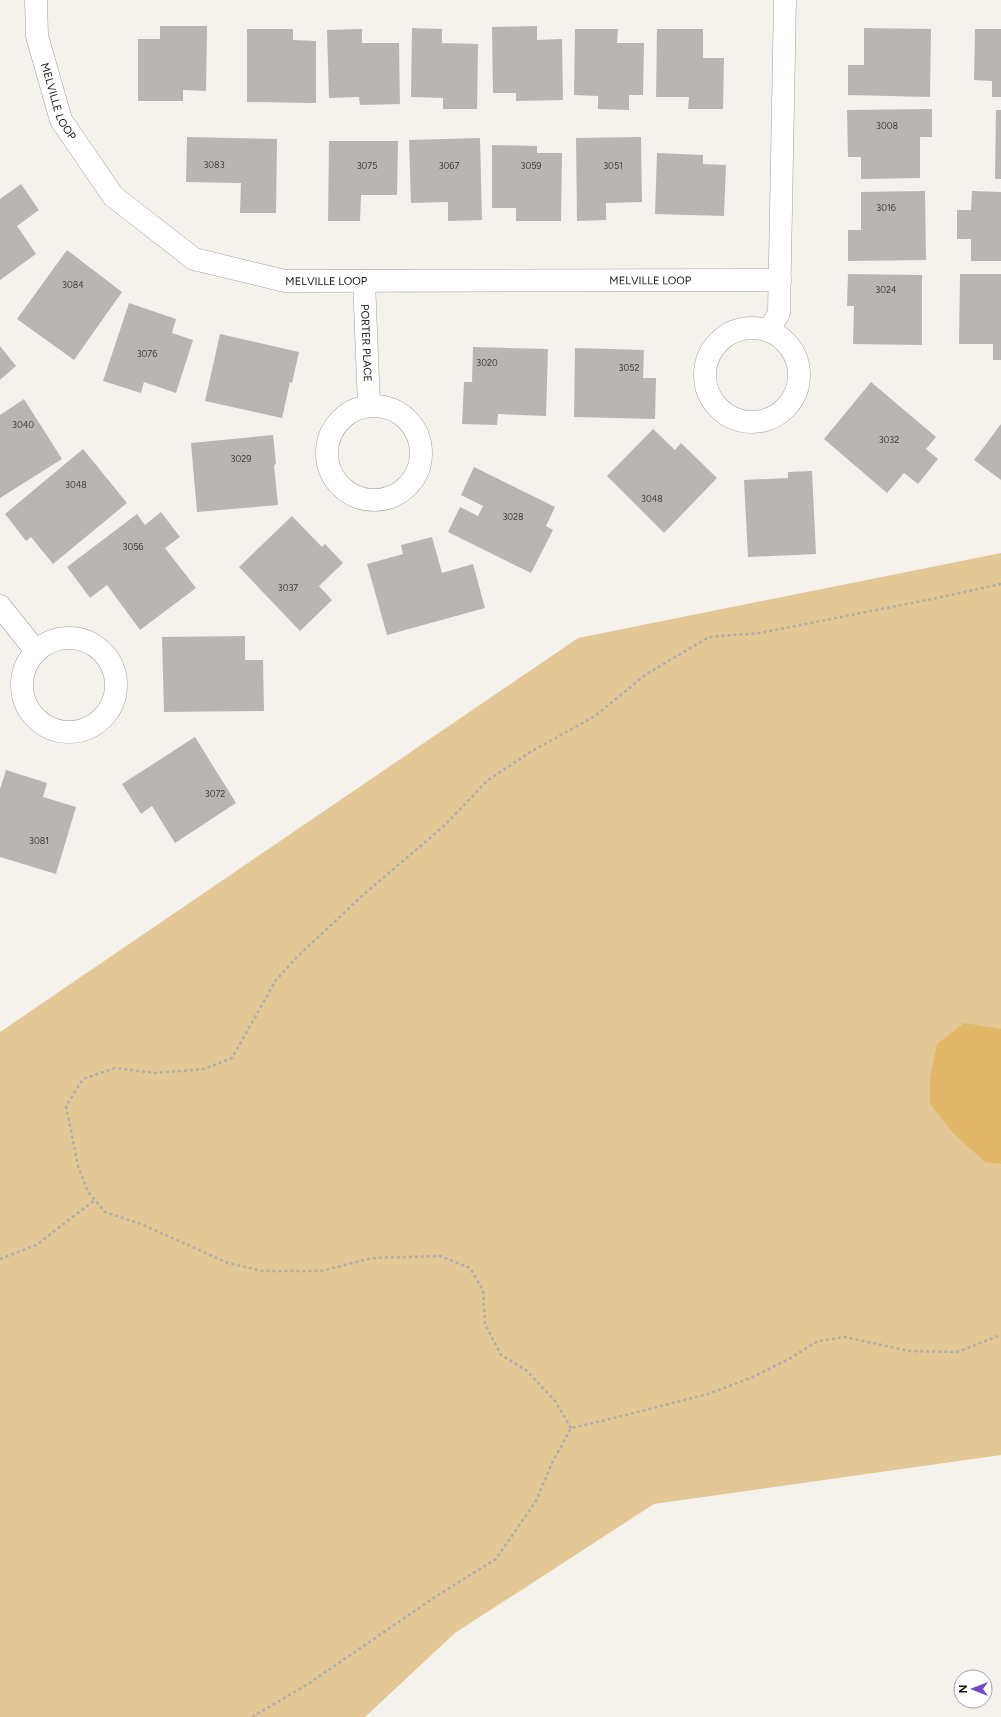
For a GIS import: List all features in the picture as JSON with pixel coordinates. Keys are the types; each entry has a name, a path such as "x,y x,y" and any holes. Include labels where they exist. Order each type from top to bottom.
{"street":[{"name":"MELVILLE LOOP","path":"36,0 37,36 61,120 113,196 194,259 285,281 780,280"},
{"path":"769,330 779,313 785,0"},
{"name":"PORTER PLACE","path":"364,281 370,406"},
{"path":"754,327 769,330 783,339 794,351 799,367 799,384 793,399 782,412 773,418 752,423 735,420 722,412 712,402 706,388 705,373 708,358 715,345 726,335 739,329 754,327"},
{"path":"370,406 386,407 401,414 413,426 420,440 421,457 417,473 408,487 394,496 378,501 363,500 349,494 338,484 330,472 326,458 327,442 333,429 342,417 355,409 370,406"},
{"path":"0,606 36,651"},
{"path":"65,638 81,639 95,645 103,652 107,656 114,671 117,686 114,702 106,716 93,726 80,732 64,733 49,729 36,720 27,708 22,693 22,678 27,663 36,651 49,642 65,638"}],"path":[{"path":"571,1428 555,1401 526,1370 500,1355 485,1324 483,1290 470,1268 440,1256 372,1258 321,1271 262,1271 228,1263 141,1224 105,1212 88,1192 78,1166 66,1106 84,1079 115,1068 156,1073 204,1069 232,1058 276,980 298,956 363,895 444,826 488,780 532,751 595,716 644,675 709,637 760,633 1001,584"},
{"path":"0,1259 36,1245 95,1200"},
{"path":"252,1717 308,1684 438,1595 496,1559 536,1501 552,1463 571,1428 708,1394 753,1377 789,1359 818,1341 845,1338 909,1351 957,1352 1001,1335"}],"shaded area":[{"path":"1001,553 1001,1455 654,1504 455,1633 365,1717 0,1717 0,1032 578,638"},
{"path":"964,1023 1001,1029 1001,1164 985,1162 954,1134 930,1104 930,1078 937,1044"}],"building":[{"path":"160,26 207,26 206,91 183,90 183,101 138,101 138,39 160,39"},
{"path":"537,26 537,40 562,39 563,100 516,101 516,93 493,93 492,27"},
{"path":"412,28 442,29 442,43 478,44 477,109 443,109 443,98 411,97"},
{"path":"864,28 931,29 930,97 848,95 848,65 864,65"},
{"path":"247,29 293,29 293,40 316,41 316,103 247,102"},
{"path":"362,29 362,43 399,43 400,104 360,105 359,97 329,98 327,30"},
{"path":"575,29 618,29 617,43 644,43 643,95 629,95 629,110 598,109 598,96 574,95"},
{"path":"657,29 703,29 703,58 724,58 723,109 688,109 689,97 656,97"},
{"path":"975,29 1001,29 1001,97 992,97 992,81 974,80"},
{"path":"932,109 932,137 920,137 920,178 861,179 861,157 848,157 847,110"},
{"path":"996,110 1001,110 1001,179 995,179"},
{"path":"187,137 277,139 276,213 240,213 241,183 186,182"},
{"path":"641,137 642,202 606,203 606,220 577,221 576,138"},
{"path":"480,138 482,220 448,221 448,202 411,203 409,140"},
{"path":"329,141 398,141 397,195 361,195 360,221 328,221"},
{"path":"492,145 537,146 537,153 562,153 561,221 516,221 516,208 492,208"},
{"path":"657,153 703,155 703,164 726,165 724,216 655,214"},
{"path":"21,184 39,210 17,226 36,254 0,280 0,199"},
{"path":"925,191 926,260 848,261 848,230 861,230 861,192"},
{"path":"972,191 1001,192 1001,261 971,261 971,239 957,239 957,210 971,210"},
{"path":"67,250 122,292 74,360 17,319"},
{"path":"848,274 922,275 922,345 853,344 854,306 847,306"},
{"path":"960,274 1001,274 1001,360 993,360 993,344 959,344"},
{"path":"129,303 176,319 172,333 193,340 176,393 144,382 141,393 103,381"},
{"path":"220,334 299,352 292,383 290,382 282,418 205,401"},
{"path":"0,346 16,366 0,380"},
{"path":"473,347 548,349 546,416 498,414 497,425 462,424 464,382 472,382"},
{"path":"575,348 644,350 643,378 656,378 655,419 574,417"},
{"path":"871,382 936,437 926,449 938,459 918,484 904,473 887,493 824,439"},
{"path":"24,399 62,459 0,498 0,415"},
{"path":"1001,424 1001,480 974,460"},
{"path":"653,429 675,450 681,443 717,478 664,533 607,476"},
{"path":"273,435 278,505 197,512 191,443"},
{"path":"83,449 127,503 53,564 31,537 26,541 5,514"},
{"path":"474,467 555,507 546,526 553,530 531,573 448,532 460,507 478,516 483,506 461,495"},
{"path":"812,471 816,554 748,557 744,480 788,478 788,472"},
{"path":"161,512 180,537 165,548 196,588 140,630 107,585 90,598 67,567 137,514 145,525"},
{"path":"292,516 322,547 325,544 343,563 319,586 332,600 300,631 239,567"},
{"path":"432,537 442,573 473,564 485,608 387,635 367,564 403,554 401,545"},
{"path":"245,636 245,660 263,660 264,711 164,712 162,637"},
{"path":"195,737 236,803 175,843 152,806 141,814 122,784"},
{"path":"6,770 47,783 43,797 76,807 56,874 0,857 0,789"}]}
